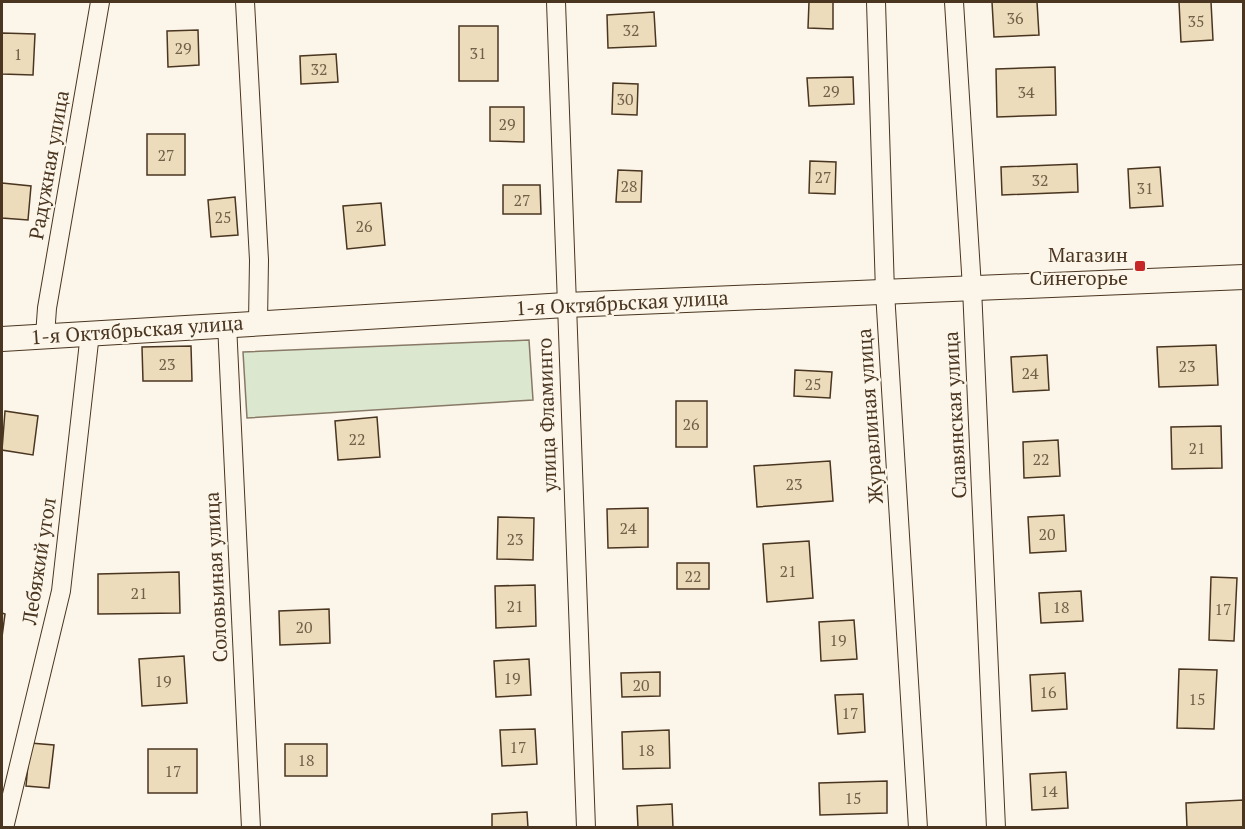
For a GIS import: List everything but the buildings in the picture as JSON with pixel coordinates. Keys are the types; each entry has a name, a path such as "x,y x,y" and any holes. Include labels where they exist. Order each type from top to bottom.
{"street":[{"name":"Радужная улица","path":"45,336 47,308 100,2"},
{"path":"245,2 259,260 258,322"},
{"name":"улица Фламинго","path":"556,2 586,828"},
{"name":"Журавлиная улица","path":"876,2 885,292 918,828"},
{"name":"Славянская улица","path":"954,2 972,288 996,828"},
{"name":"1-я Октябрьская улица","path":"2,339 566,305 1244,277"},
{"name":"Соловьиная улица","path":"227,324 251,828"},
{"name":"Лебяжий угол","path":"4,828 62,591 90,333"}],"green space":[{"path":"529,340 533,400 247,418 243,352"}],"place":[{"name":"Магазин Синегорье","path":"1140,266"}]}
